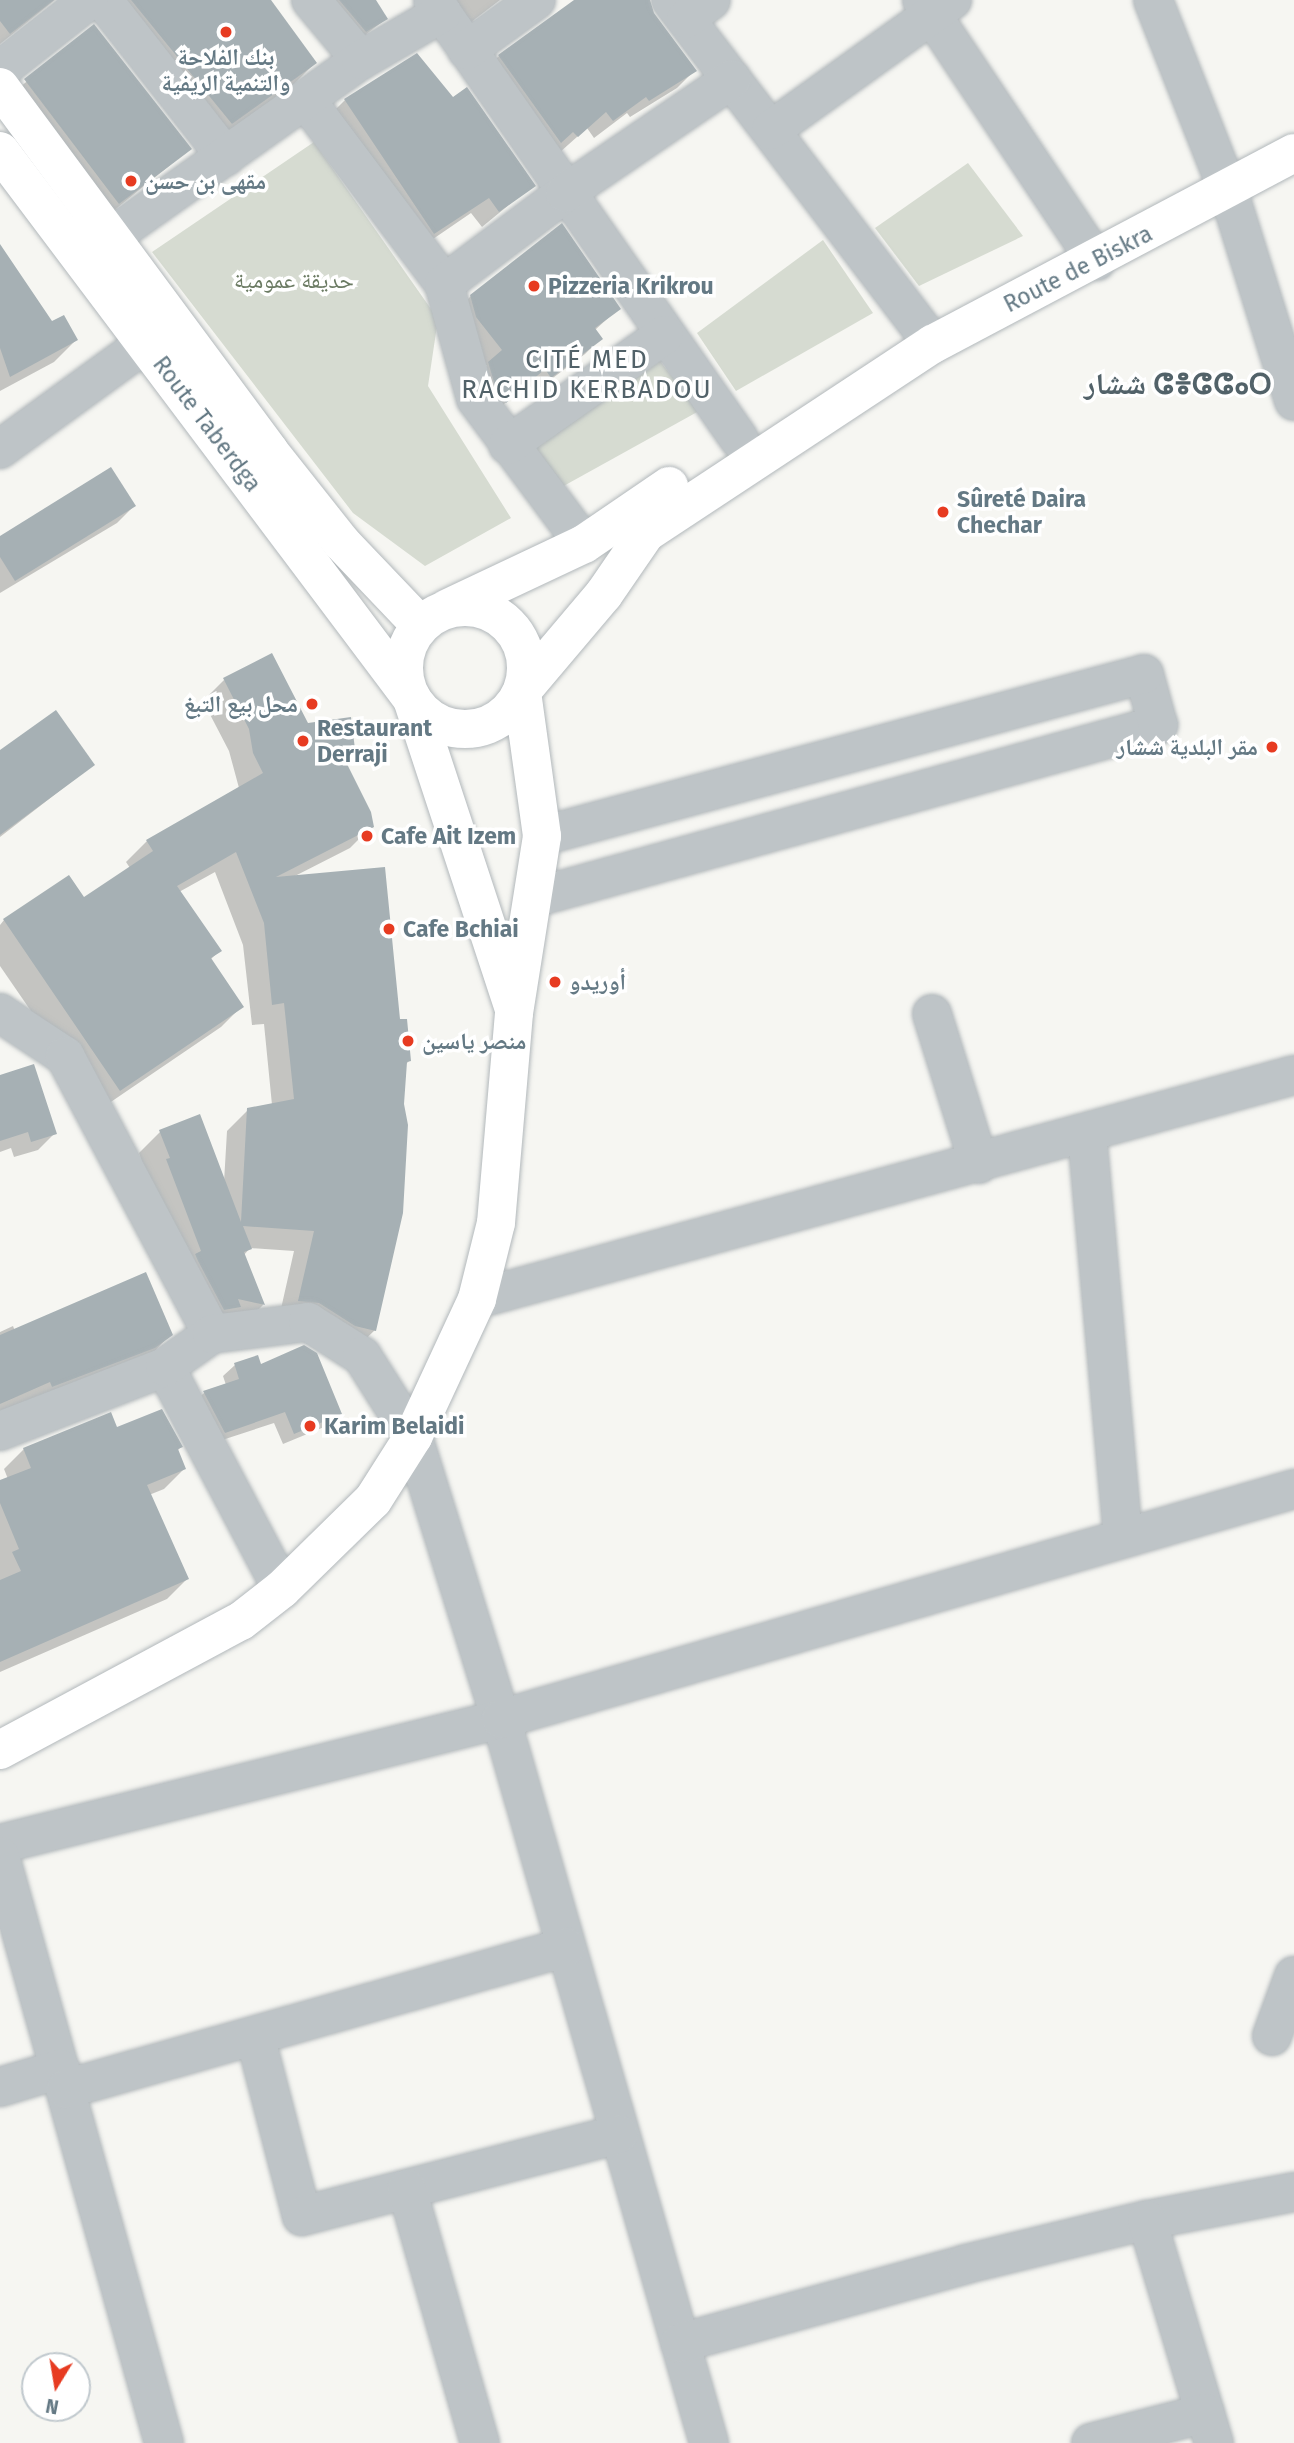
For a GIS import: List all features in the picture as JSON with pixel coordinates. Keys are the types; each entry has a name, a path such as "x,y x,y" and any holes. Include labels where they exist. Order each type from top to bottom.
{"main road":[{"name":"Route Taberdga","path":"0,87 146,343 412,699"},
{"name":"Route Taberdga","path":"0,151 94,248 342,543 434,616"},
{"name":"Route de Biskra","path":"863,386 933,344 1096,261 1294,153"},
{"path":"412,699 441,724 480,728 512,708 523,691 604,594 646,533 863,386"},
{"path":"514,1013 412,699 403,668 405,653 434,616 584,544 739,439 863,386"},
{"path":"0,1750 241,1621 282,1589 373,1500 413,1437 477,1299 496,1223 514,1013 542,836 523,691 525,652 517,634 487,610 434,616"}],"street":[{"path":"0,70 89,0"},
{"path":"103,0 226,157"},
{"path":"311,0 360,60"},
{"path":"467,50 537,0"},
{"path":"1153,0 1228,190 1294,401"},
{"path":"771,130 935,4 1096,261"},
{"path":"94,248 437,6 739,439"},
{"path":"690,6 732,79 933,344"},
{"path":"444,284 565,193 732,79"},
{"path":"306,100 444,284 476,399 584,544"},
{"path":"508,445 664,335"},
{"path":"0,449 146,343"},
{"path":"533,898 1158,725 1144,674 542,836"},
{"path":"0,1013 65,1056 212,1334"},
{"path":"932,1014 979,1164"},
{"path":"477,1299 979,1164 1294,1074"},
{"path":"1087,1134 1122,1537"},
{"path":"0,1431 165,1367 212,1334 308,1322 362,1356 413,1437 501,1718 709,2443"},
{"path":"165,1367 282,1589"},
{"path":"0,1844 501,1718 1294,1489"},
{"path":"0,1856 164,2443"},
{"path":"0,2087 63,2079 255,2036 566,1947"},
{"path":"1272,2036 1294,1976"},
{"path":"255,2036 302,2216 619,2134"},
{"path":"407,2189 481,2443"},
{"path":"680,2343 1147,2220 1294,2192"},
{"path":"1091,2443 1209,2428 1147,2220"}],"green space":[{"name":"حديقة عمومية","path":"314,142 438,319 428,386 511,518 425,566 353,513 152,252"},
{"path":"968,163 1023,236 919,286 875,228"},
{"path":"823,240 873,313 736,391 697,333"},
{"path":"660,361 699,411 560,488 536,448"}],"building":[{"path":"0,0 54,0 10,34 0,21"},
{"name":"بنك الفلاحة والتنمية الريفية","path":"131,0 271,0 317,63 232,124"},
{"path":"339,0 376,0 388,19 366,32"},
{"path":"574,0 650,0 654,13 697,71 649,101 646,97 613,121 606,112 578,137 573,132 561,143 498,55"},
{"path":"94,24 192,149 119,204 24,79"},
{"path":"417,53 453,97 467,87 536,186 499,212 489,198 434,234 344,99"},
{"path":"562,223 621,309 595,328 603,339 551,378 545,369 506,403 496,389 488,362 502,350 476,317 470,295"},
{"path":"0,244 52,321 64,315 78,340 10,377 0,348"},
{"path":"111,467 136,506 15,581 0,557 0,536"},
{"path":"272,653 308,723 351,717 356,757 346,762 371,812 374,827 276,877 385,867 400,1019 407,1019 411,1061 407,1062 404,1104 408,1125 403,1213 376,1331 355,1326 319,1303 298,1301 314,1231 243,1226 252,1249 244,1252 265,1305 238,1299 241,1307 224,1310 195,1254 201,1251 166,1159 170,1158 159,1130 200,1114 241,1222 247,1108 294,1099 284,1003 272,1005 264,923 236,852 177,886 222,951 211,958 244,1007 120,1091 3,919 69,875 84,897 153,851 146,840 263,773 253,753 249,729 223,678"},
{"path":"56,710 95,765 0,835 0,750"},
{"path":"34,1064 57,1134 31,1142 28,1132 0,1141 0,1075"},
{"path":"146,1272 173,1335 155,1348 52,1387 50,1382 0,1404 0,1335"},
{"path":"304,1345 317,1353 342,1414 294,1434 285,1412 225,1433 203,1391 239,1379 234,1363 258,1355 261,1364"},
{"path":"162,1409 183,1447 178,1449 186,1469 147,1485 189,1579 0,1662 0,1580 21,1571 12,1552 19,1549 0,1503 0,1480 31,1468 23,1448 111,1412 117,1427"}],"place":[{"name":"بنك الفلاحة والتنمية الريفية","path":"226,32"},
{"name":"مقهى بن حسن","path":"131,181"},
{"name":"Pizzeria Krikrou","path":"534,286"},
{"name":"Sûreté Daira Chechar","path":"943,512"},
{"name":"محل بيع التبغ","path":"312,704"},
{"name":"Restaurant Derraji","path":"303,741"},
{"name":"مقر البلدية ششار","path":"1272,747"},
{"name":"Cafe Ait Izem","path":"367,836"},
{"name":"Cafe Bchiai","path":"389,929"},
{"name":"أوريدو","path":"555,982"},
{"name":"منصر ياسين","path":"408,1041"},
{"name":"Karim Belaidi","path":"310,1426"}],"district":[{"name":"CITÉ MED RACHID KERBADOU","path":"587,375"},
{"name":"ششار ⵛⴻⵛⵛⴰⵔ","path":"1178,384"}]}
